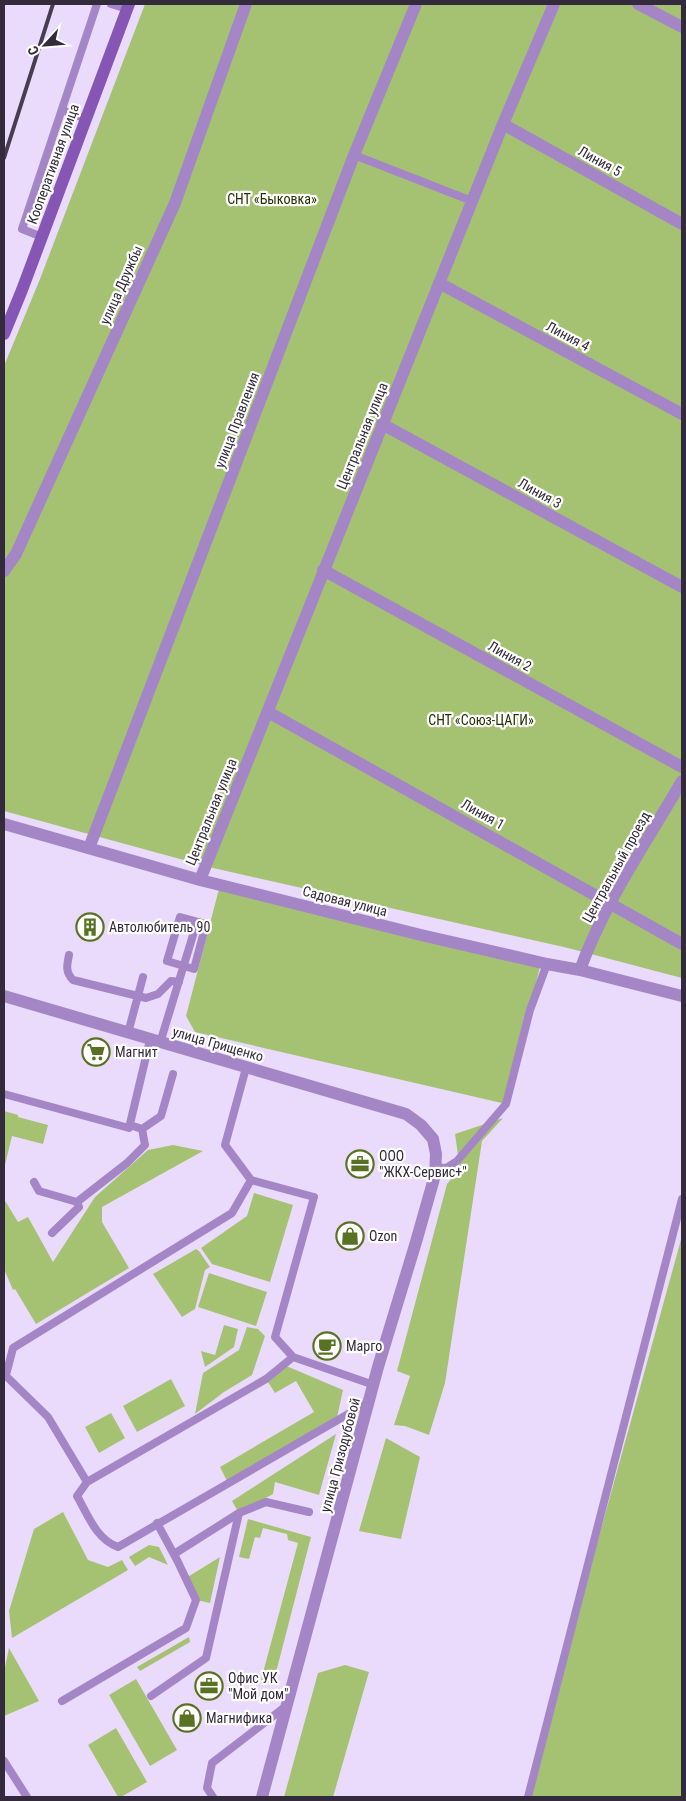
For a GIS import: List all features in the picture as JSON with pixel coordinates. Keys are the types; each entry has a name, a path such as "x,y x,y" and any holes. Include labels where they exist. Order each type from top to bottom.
{"main road":[{"name":"Кооперативная улица","path":"4,334 128,6"}],"street":[{"name":"улица Дружбы","path":"4,571 16,554 175,204 246,4"},
{"name":"улица Правления","path":"89,848 354,155 416,4"},
{"name":"Центральная улица","path":"200,880 472,200 554,4"},
{"path":"638,4 682,27"},
{"name":"Линия 5","path":"503,124 682,224"},
{"name":"Линия 4","path":"439,284 682,414"},
{"name":"Линия 3","path":"382,424 682,587"},
{"name":"Линия 2","path":"323,570 682,767"},
{"name":"Линия 1","path":"268,712 682,944"},
{"name":"Центральный проезд","path":"580,970 611,903 682,781"},
{"name":"Садовая улица","path":"4,824 200,880 421,935 580,970 682,996"},
{"name":"улица Грищенко","path":"4,996 406,1114 421,1125"},
{"name":"улица Гризодубовой","path":"262,1797 369,1402 435,1175 436,1154 434,1139 421,1125"}],"lane":[{"path":"42,237 22,229 97,4"},
{"path":"111,4 128,6"},
{"path":"62,110 86,119"},
{"path":"354,155 472,200"},
{"path":"4,1094 129,1128 156,1041 179,982 184,966 197,922 180,917 167,962 184,966"},
{"path":"69,955 66,967 69,976 73,980 146,998 158,994 171,981 179,982"},
{"path":"435,1167 446,1168 457,1161 506,1104 530,1010 548,964"},
{"path":"128,1032 143,977"},
{"path":"246,1068 225,1145 252,1180 314,1197 274,1337 293,1357 374,1385"},
{"path":"142,1129 161,1116 173,1074"},
{"path":"130,1125 142,1129"},
{"path":"77,1202 127,1163 145,1145 142,1129"},
{"path":"87,1482 48,1417 5,1375 12,1348 232,1213 252,1180"},
{"path":"34,1182 38,1191 77,1202"},
{"path":"528,1797 682,1199"},
{"path":"52,1232 78,1207 77,1202"},
{"path":"293,1357 266,1379 87,1482 77,1496 102,1538 108,1544 118,1547 156,1523 369,1402"},
{"path":"174,1554 239,1514 266,1502 308,1512"},
{"path":"151,1696 206,1658 239,1514"},
{"path":"62,1701 186,1628 196,1600 174,1554 156,1523"},
{"path":"213,1797 207,1788 212,1763 285,1707"},
{"path":"4,1761 27,1797"}],"green space":[{"path":"145,4 682,4 682,978 568,948 213,868 4,811 4,366 40,279"},
{"path":"220,885 541,963 506,1104 195,1032 186,1016"},
{"path":"4,1111 48,1125 43,1144 12,1136 4,1169"},
{"path":"503,1118 482,1141 445,1383 429,1435 405,1426 394,1425 410,1376 397,1371 447,1184 460,1169 455,1134"},
{"path":"173,1145 203,1151 102,1207 102,1222 129,1268 36,1324 15,1289 13,1290 4,1269 4,1199 18,1222 28,1217 53,1262 95,1197 148,1150"},
{"path":"254,1193 293,1205 270,1282 212,1264 201,1248 247,1216"},
{"path":"682,1236 682,1797 527,1797"},
{"path":"196,1249 210,1267 205,1270 195,1309 182,1317 153,1274"},
{"path":"209,1273 267,1292 256,1326 198,1307"},
{"path":"224,1325 238,1329 234,1347 205,1367 201,1351 215,1355"},
{"path":"247,1327 258,1329 265,1336 252,1375 224,1392 195,1414 203,1373 239,1350"},
{"path":"284,1365 343,1390 336,1422 228,1483 220,1467 314,1412 296,1381 275,1393 266,1379"},
{"path":"171,1379 185,1406 137,1432 123,1406"},
{"path":"111,1413 125,1438 99,1453 85,1427"},
{"path":"336,1434 319,1495 275,1482 273,1494 239,1513 232,1501"},
{"path":"386,1438 420,1457 401,1539 359,1531"},
{"path":"63,1512 88,1560 108,1567 122,1560 128,1570 12,1638 9,1611 34,1529"},
{"path":"248,1519 311,1537 273,1684 261,1680 298,1543 288,1540 287,1534 263,1528 260,1538 255,1537 249,1559 239,1557"},
{"path":"149,1545 159,1547 168,1565 149,1557 135,1566 129,1557"},
{"path":"220,1557 210,1603 196,1600 186,1578"},
{"path":"189,1637 190,1642 140,1671 137,1667"},
{"path":"9,1648 39,1701 4,1716 4,1672"},
{"path":"345,1665 369,1672 333,1797 284,1797 318,1673"},
{"path":"136,1679 177,1750 150,1766 109,1695"},
{"path":"116,1728 147,1782 121,1797 118,1797 88,1745"}],"railway":[{"path":"4,158 53,4"}],"place":[{"name":"Автолюбитель 90","path":"90,927"},
{"name":"Магнит","path":"96,1052"},
{"name":"ООО \"ЖКХ-Сервис+\"","path":"360,1164"},
{"name":"Ozon","path":"350,1236"},
{"name":"Марго","path":"327,1346"},
{"name":"Офис УК \"Мой дом\"","path":"209,1686"},
{"name":"Магнифика","path":"187,1718"}],"park label":[{"name":"СНТ «Быковка»","path":"272,199"},
{"name":"СНТ «Союз-ЦАГИ»","path":"481,720"}]}
